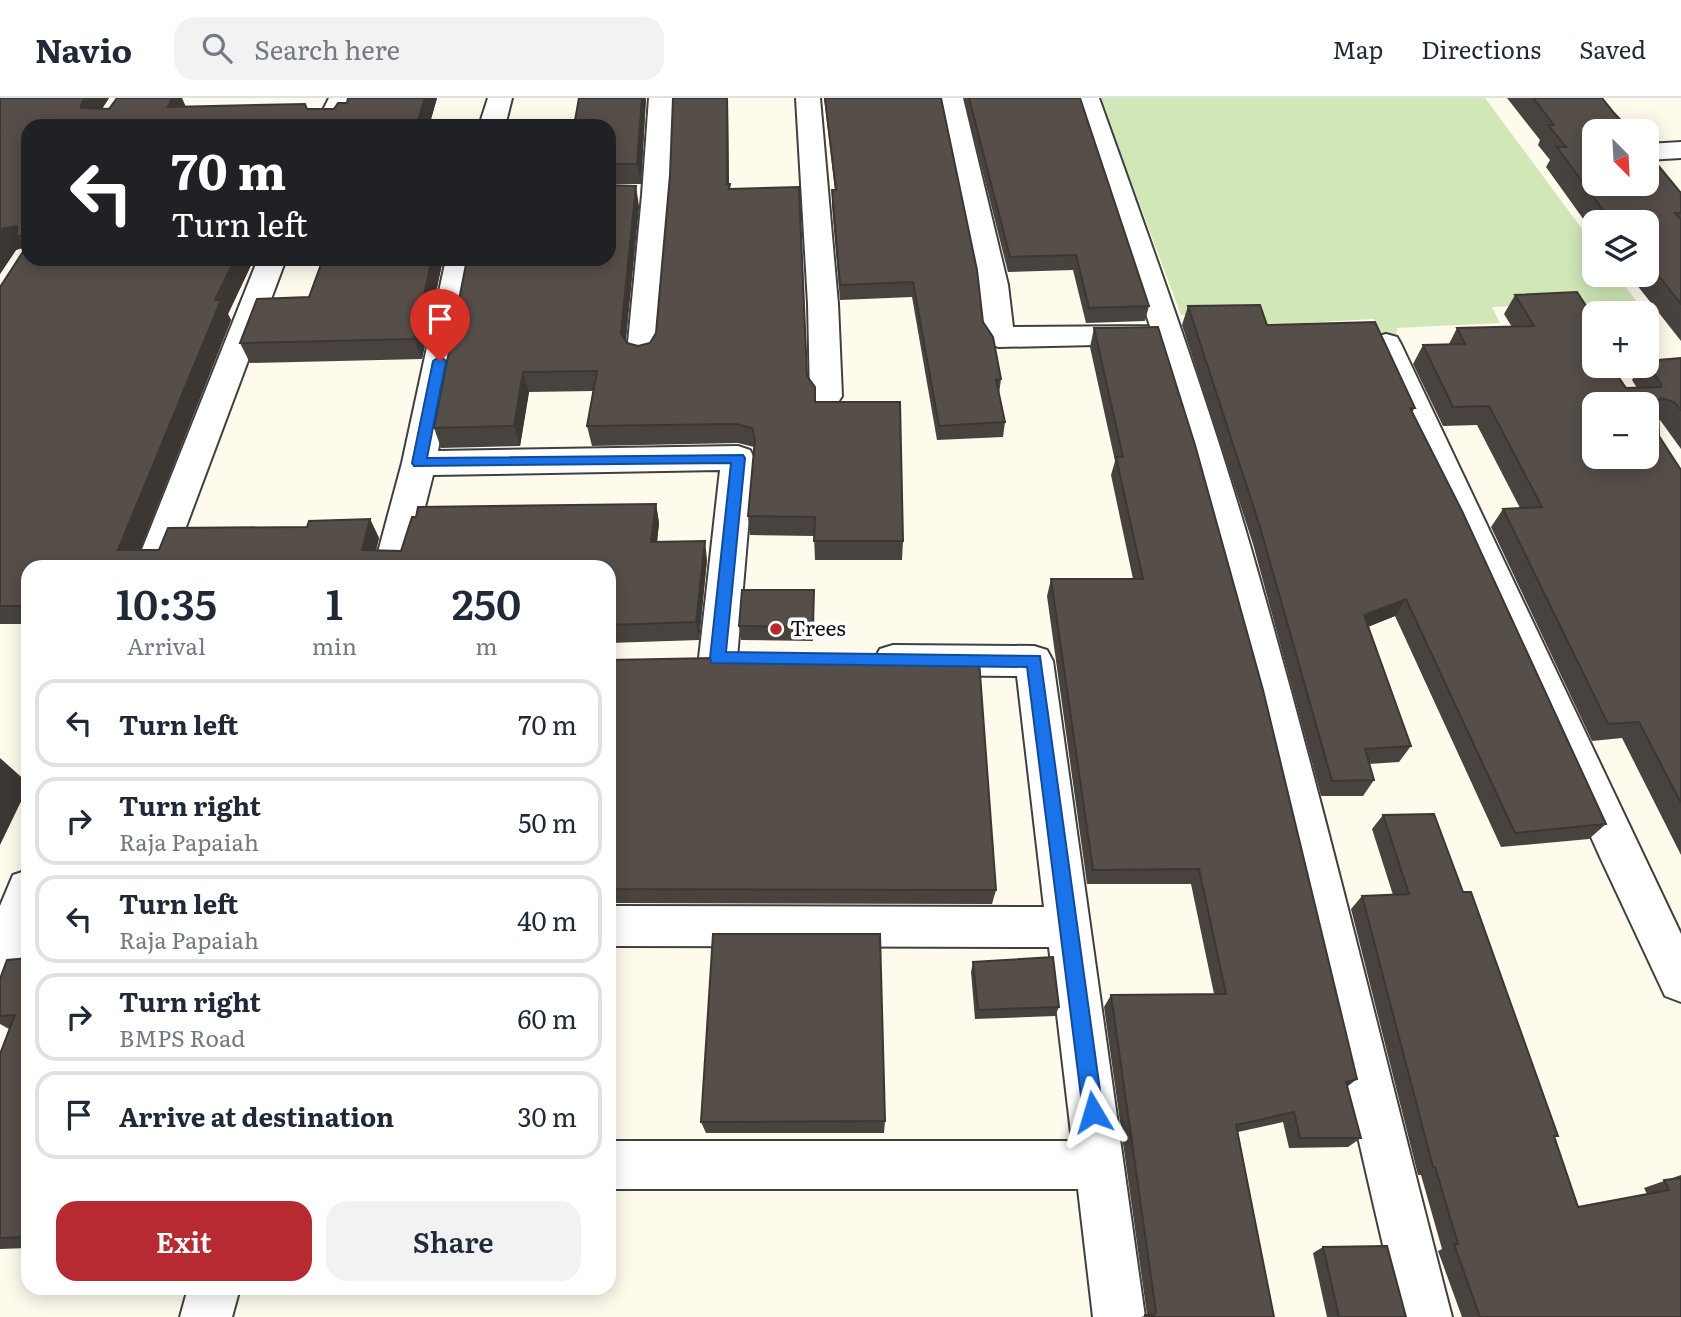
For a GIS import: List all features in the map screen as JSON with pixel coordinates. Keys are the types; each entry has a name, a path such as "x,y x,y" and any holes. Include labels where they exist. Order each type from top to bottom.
{"street":[{"path":"331,119 341,98"},
{"path":"494,119 500,98"},
{"path":"642,352 645,195 661,98"},
{"path":"808,98 823,304 826,396"},
{"path":"951,98 993,285 999,337 1167,333"},
{"path":"1087,98 1167,333 1235,556 1287,751 1426,1317"},
{"path":"1659,160 1681,150"},
{"path":"156,560 269,266"},
{"path":"394,560 419,463 459,266"},
{"path":"1386,344 1615,844 1681,981"},
{"path":"419,463 738,458 718,659"},
{"path":"855,659 1034,661 1119,1317"},
{"path":"0,961 21,907"},
{"path":"616,926 1070,927"},
{"path":"616,1165 1099,1165"},
{"path":"206,1317 212,1295"}],"green space":[{"path":"1100,98 1485,98 1582,229 1582,287 1626,287 1636,301 1582,301 1582,324 1569,304 1492,307 1500,323 1397,328 1396,336 1383,336 1374,319 1268,325 1261,310 1181,315"}],"building":[{"path":"0,98 85,98 81,108 109,109 117,98 172,98 168,107 305,104 307,109 334,109 338,103 347,103 348,98 425,98 418,119 21,119 21,236 17,236 17,226 2,229 0,233"},
{"path":"579,98 642,98 637,164 616,164 616,119 575,119"},
{"path":"673,98 727,98 729,189 799,187 807,376 815,387 815,402 900,402 903,541 814,541 815,517 748,516 755,439 752,428 736,424 587,426 597,371 523,372 514,426 434,428 466,266 616,266 616,185 636,186 621,333 627,343 638,346 650,343 656,333 670,175"},
{"path":"825,98 941,98 977,270 983,322 993,337 1001,379 996,380 1005,422 939,426 913,282 840,285 832,190 836,190"},
{"path":"969,98 1080,98 1149,306 1089,308 1076,255 1010,257"},
{"path":"1533,98 1602,98 1620,119 1582,119 1582,181 1557,147 1566,147 1548,125 1554,125"},
{"path":"1659,166 1681,193 1681,213 1675,213 1681,220 1681,304 1659,276 1659,210 1603,210 1593,196 1659,196"},
{"path":"21,255 21,266 232,266 215,300 221,300 118,550 159,550 168,528 307,527 309,521 370,519 362,550 401,551 418,507 656,504 651,542 705,541 696,622 616,625 616,560 21,560 21,606 0,606 0,287"},
{"path":"320,266 430,266 414,339 240,343 257,299 309,297"},
{"path":"1577,292 1583,301 1582,378 1619,378 1626,388 1661,387 1657,378 1659,360 1681,358 1681,410 1674,402 1659,400 1659,392 1582,392 1582,469 1659,469 1659,436 1681,470 1681,803 1639,722 1608,724 1503,509 1542,507 1489,406 1453,407 1423,345 1465,344 1457,328 1534,326 1515,295"},
{"path":"1260,305 1267,325 1375,322 1415,408 1410,408 1462,511 1606,824 1515,833 1406,599 1364,615 1411,746 1365,749 1374,780 1332,781 1260,527 1188,306"},
{"path":"1158,327 1195,445 1263,690 1357,1079 1346,1082 1361,1138 1300,1138 1294,1112 1236,1125 1274,1317 1145,1317 1156,1312 1111,995 1226,994 1199,869 1093,870 1051,579 1143,579 1116,457 1123,457 1094,328"},
{"path":"742,590 814,590 813,627 739,626"},
{"path":"616,660 979,660 996,890 616,889"},
{"path":"1434,814 1463,892 1471,892 1558,1136 1554,1136 1578,1207 1669,1190 1664,1180 1681,1178 1681,1317 1480,1317 1454,1244 1458,1244 1433,1167 1362,896 1409,894 1383,815"},
{"path":"713,934 880,934 885,1121 701,1122"},
{"path":"1053,957 1059,1007 978,1010 973,962"},
{"path":"21,959 21,1237 0,1238 0,1054 15,1015 0,1016 0,979 7,960"},
{"path":"1387,1246 1406,1317 1339,1317 1323,1247"}],"place":[{"name":"Trees","path":"776,629"}],"route":[{"path":"440,361 419,463 738,458 718,658 1034,661 1093,1112"}]}
